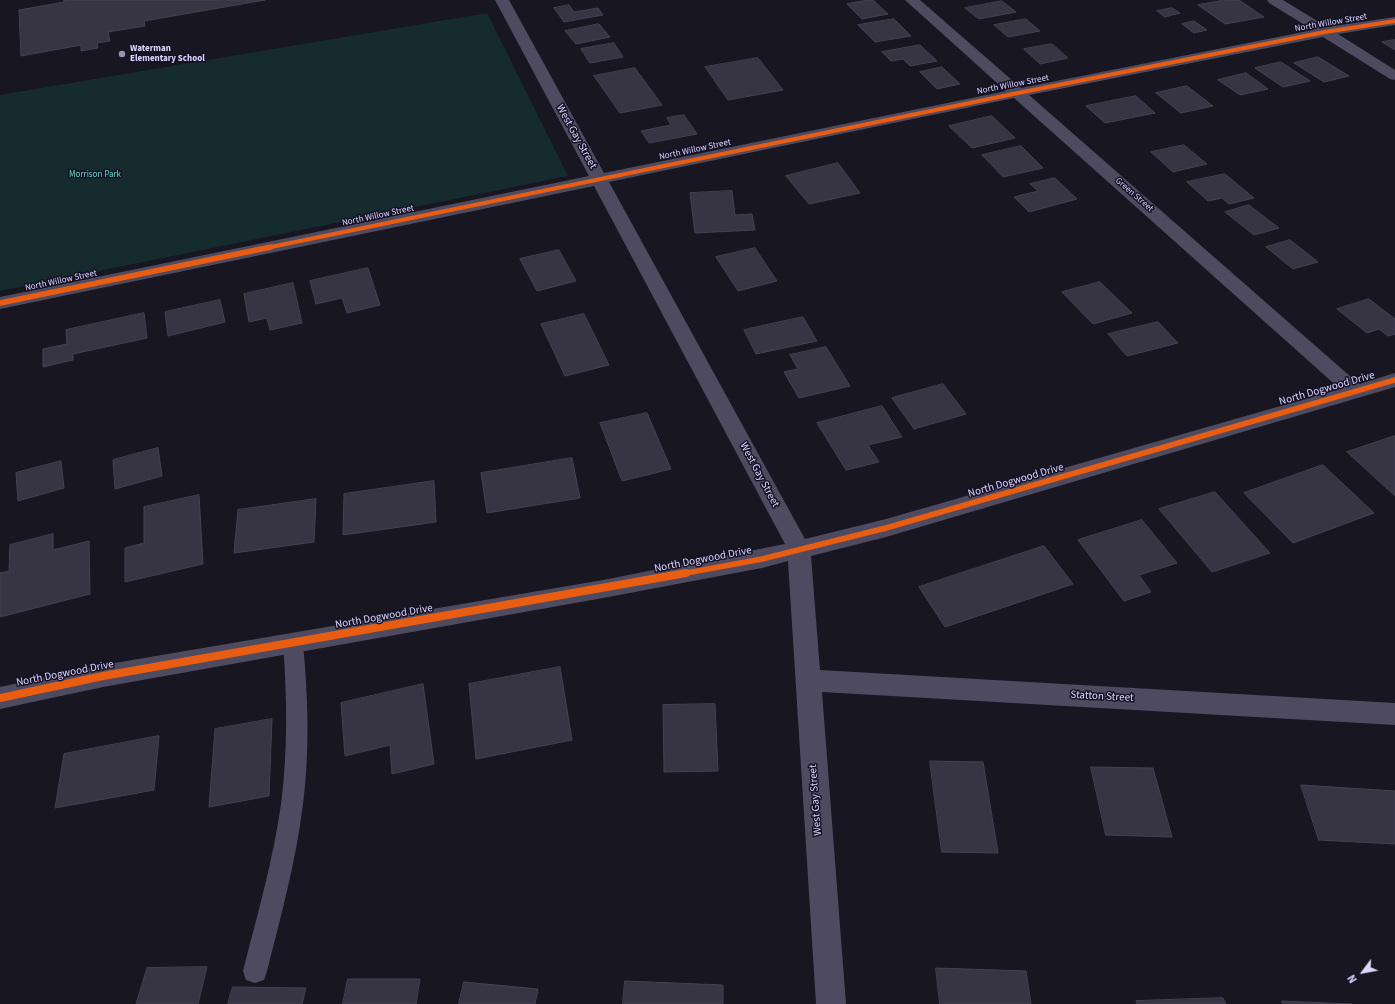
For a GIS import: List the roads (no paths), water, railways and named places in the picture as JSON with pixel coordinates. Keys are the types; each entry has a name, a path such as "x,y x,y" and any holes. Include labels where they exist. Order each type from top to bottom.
{"street":[{"name":"West Gay Street","path":"502,0 799,550 830,1004"},
{"name":"Green Street","path":"912,0 1355,391"},
{"path":"1274,0 1395,76"},
{"name":"North Willow Street","path":"0,303 1018,93 1326,32 1395,21"},
{"name":"North Dogwood Drive","path":"0,698 83,680 714,569 799,550 886,528 981,501 1395,380"},
{"name":"Statton Street","path":"808,680 1395,714"}],"lane":[{"path":"255,971 283,858 290,825 295,785 298,746 298,708 293,643"}],"place":[{"name":"Waterman Elementary School","path":"122,54"}],"park label":[{"name":"Morrison Park","path":"95,175"}]}
